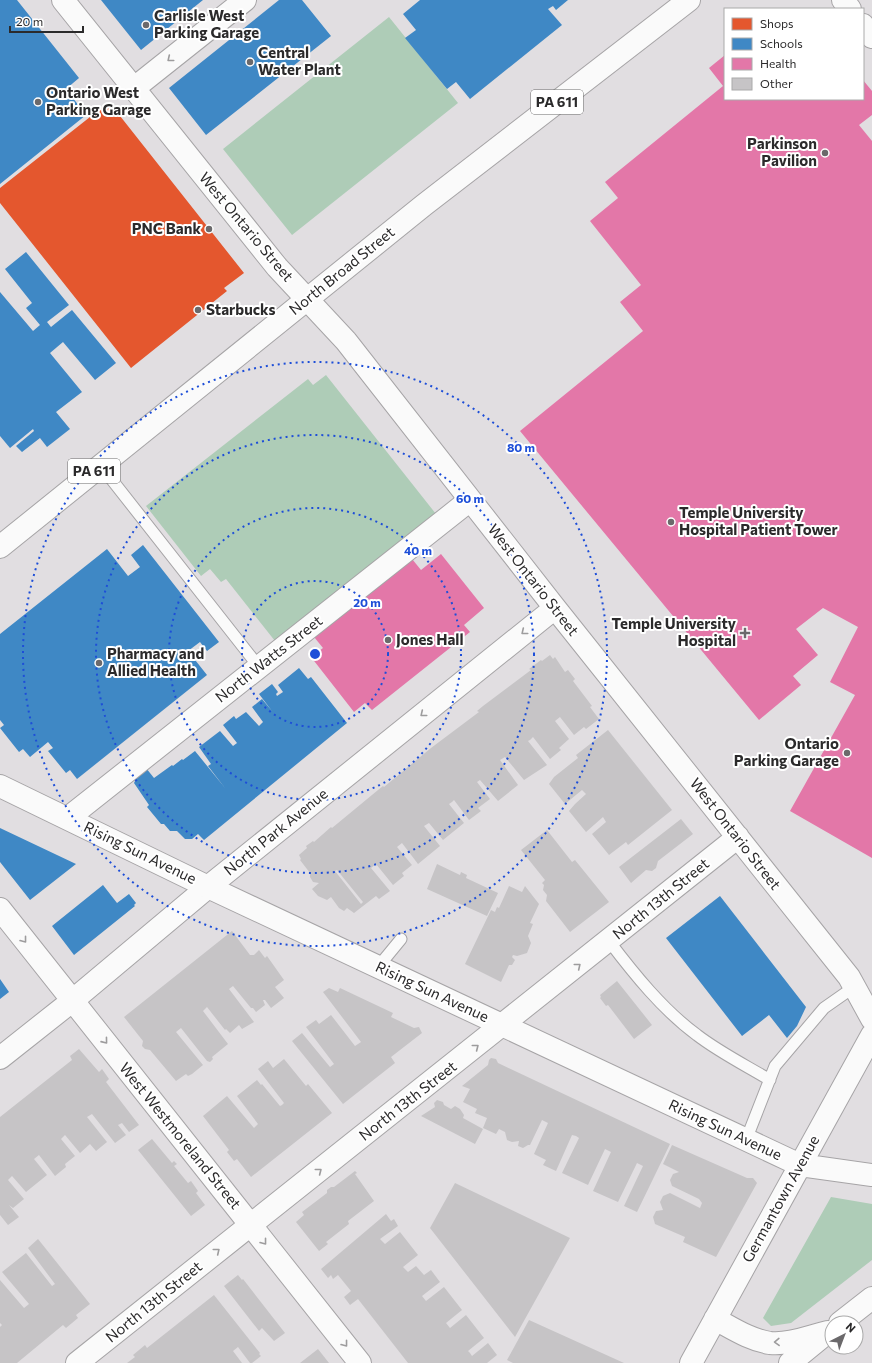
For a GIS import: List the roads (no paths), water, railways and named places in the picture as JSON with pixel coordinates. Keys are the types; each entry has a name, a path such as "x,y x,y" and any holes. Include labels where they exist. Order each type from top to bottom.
{"street":[{"name":"West Ontario Street","path":"63,0 277,267 346,341 555,608 849,977 872,1019"},
{"path":"133,89 245,0"},
{"name":"North Broad Street","path":"0,548 424,205 689,0"},
{"path":"843,0 849,8"},
{"path":"864,26 872,36"},
{"name":"North Watts Street","path":"68,818 470,500"},
{"name":"North Park Avenue","path":"0,1058 72,1001 208,887 555,608"},
{"name":"Rising Sun Avenue","path":"0,786 208,887 800,1165 872,1175"},
{"name":"North 13th Street","path":"77,1363 503,1026 738,837"},
{"name":"West Westmoreland Street","path":"0,909 360,1363"},
{"name":"Germantown Avenue","path":"691,1363 872,1035"},
{"path":"850,1315 872,1298"},
{"path":"715,1319 744,1334 770,1343 789,1342 824,1331"},
{"path":"790,1363 824,1335"}],"lane":[{"path":"100,466 259,667"},
{"path":"378,966 401,939"},
{"path":"609,941 625,962 668,1009 697,1035 770,1080"},
{"path":"746,1140 775,1066 824,1008 854,987"}],"place":[{"name":"Carlisle West Parking Garage","path":"146,25"},
{"name":"Central Water Plant","path":"250,62"},
{"name":"Ontario West Parking Garage","path":"38,102"},
{"name":"Parkinson Pavilion","path":"825,153"},
{"name":"PNC Bank","path":"209,229"},
{"name":"Starbucks","path":"198,310"},
{"name":"Temple University Hospital Patient Tower","path":"671,522"},
{"name":"Temple University Hospital","path":"745,633"},
{"name":"Jones Hall","path":"388,640"},
{"name":"Pharmacy and Allied Health","path":"99,663"},
{"name":"Ontario Parking Garage","path":"847,753"}]}
